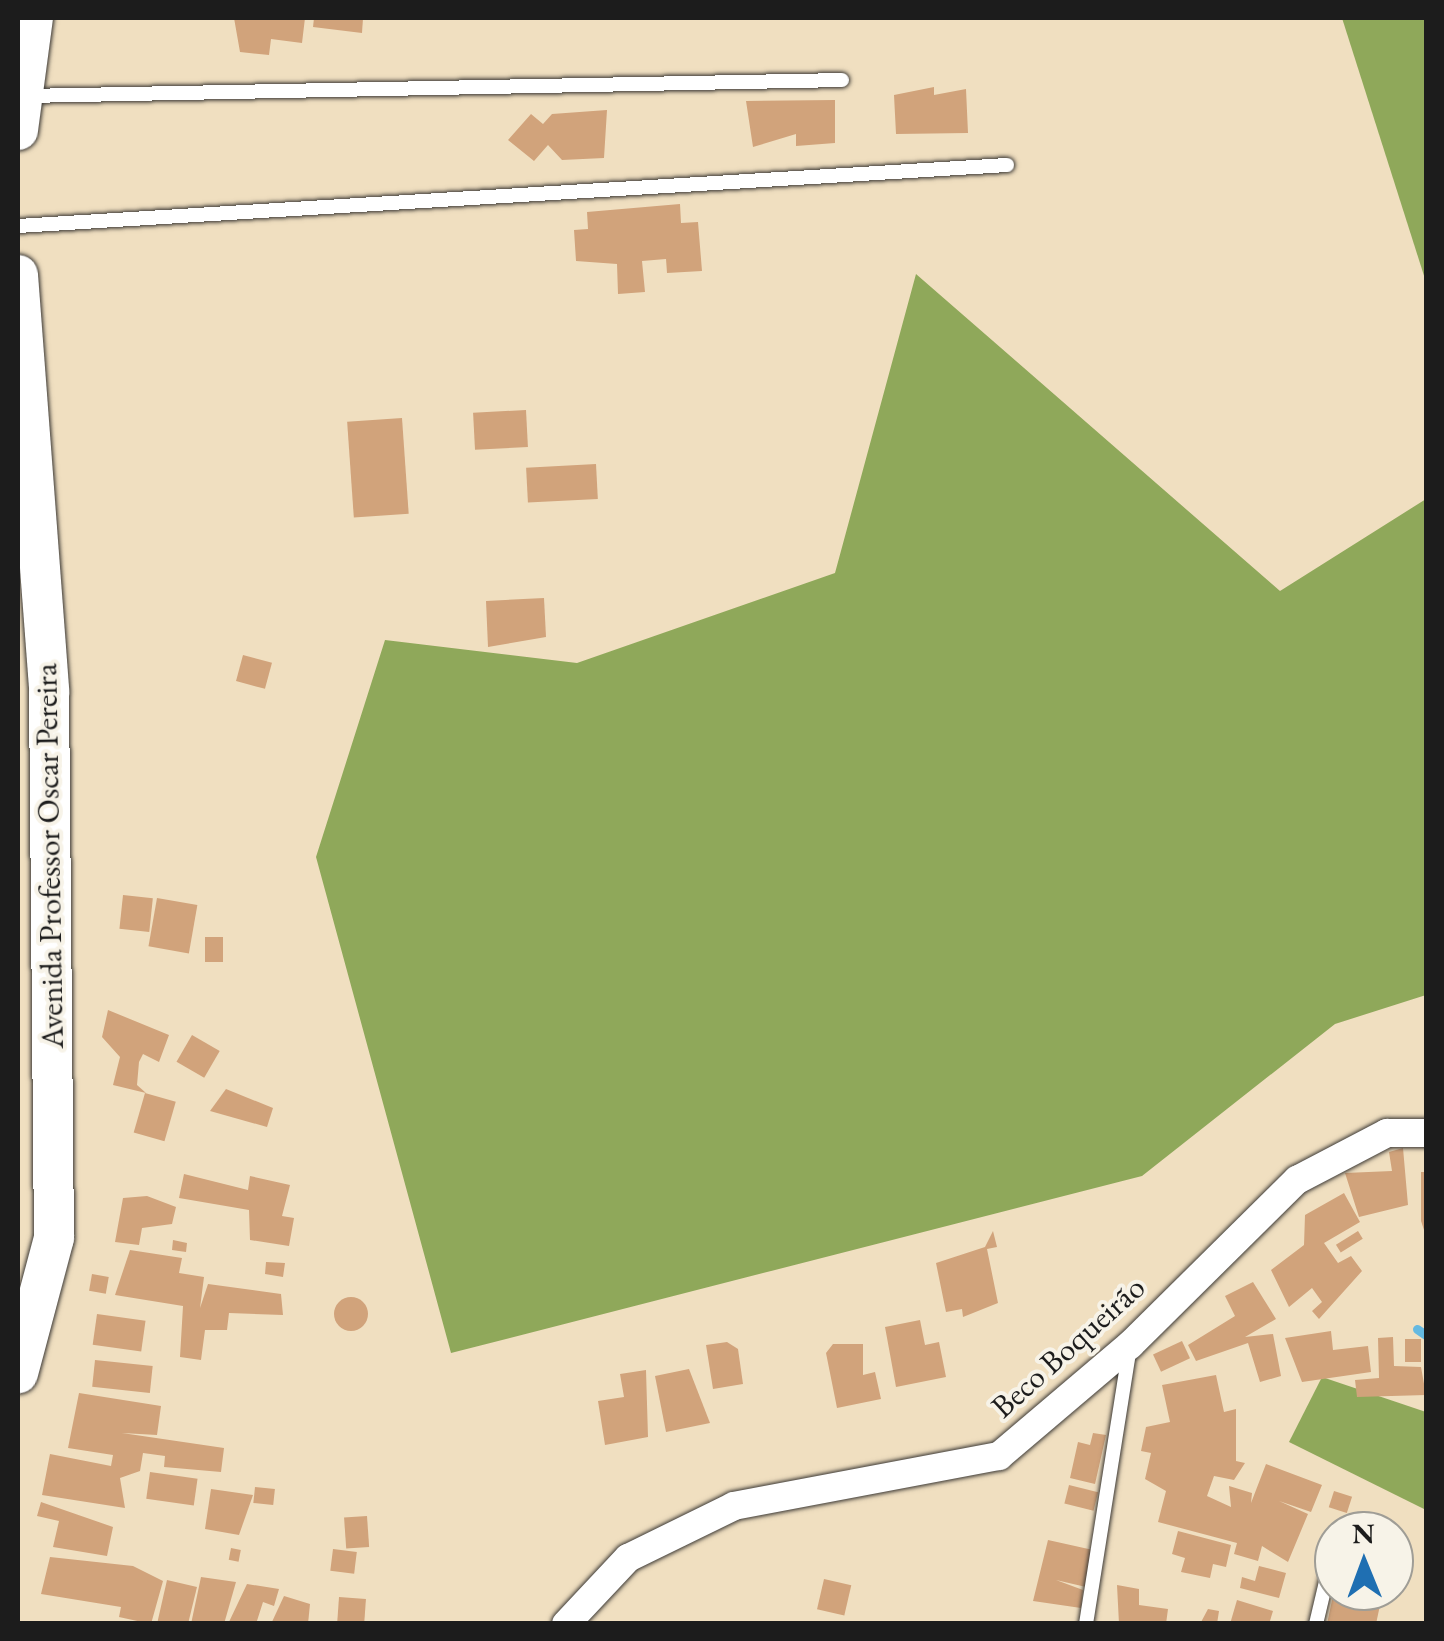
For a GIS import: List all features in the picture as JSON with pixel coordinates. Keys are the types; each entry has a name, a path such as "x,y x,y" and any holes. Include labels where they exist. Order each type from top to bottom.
{"main road":[{"path":"18,112 33,18"},
{"name":"Avenida Professor Oscar Pereira","path":"18,274 54,1238 18,1373"}],"street":[{"name":"Beco Boqueirão","path":"566,1624 628,1558 734,1506 998,1456 1130,1345 1297,1180 1387,1133 1426,1133"}],"lane":[{"path":"18,112 101,101 842,80"},
{"path":"18,226 1006,166"},
{"path":"1086,1624 1130,1345"}],"green space":[{"path":"1342,18 1426,18 1426,282"},
{"path":"916,274 1280,591 1426,499 1426,995 1335,1024 1142,1176 451,1353 316,857 385,640 577,663 835,573"},
{"path":"1322,1377 1426,1412 1426,1510 1289,1442"}],"building":[{"path":"234,18 305,18 302,43 271,39 269,55 240,52"},
{"path":"314,18 363,18 362,33 313,27"},
{"path":"934,87 934,95 966,89 968,133 896,134 894,95"},
{"path":"835,100 835,143 796,146 796,134 753,147 746,101"},
{"path":"607,110 604,158 562,160 548,145 534,161 508,140 531,114 543,124 552,114"},
{"path":"680,204 681,223 698,222 702,271 667,273 666,259 642,261 645,292 618,294 617,264 576,261 574,230 588,229 587,212"},
{"path":"526,410 528,447 475,450 473,413"},
{"path":"402,418 409,514 354,518 347,422"},
{"path":"596,464 598,499 528,503 526,468"},
{"path":"544,598 546,637 488,647 486,601"},
{"path":"243,655 272,663 265,689 236,681"},
{"path":"123,895 153,898 149,932 119,929"},
{"path":"157,898 197,905 189,953 148,946"},
{"path":"205,937 223,937 223,962 205,962"},
{"path":"108,1010 169,1035 159,1062 143,1054 139,1062 137,1085 146,1093 113,1085 120,1057 102,1037"},
{"path":"192,1035 220,1051 204,1078 176,1062"},
{"path":"226,1089 273,1108 267,1127 210,1111"},
{"path":"145,1093 176,1102 164,1141 134,1132"},
{"path":"1403,1148 1408,1205 1359,1217 1345,1173 1392,1171 1389,1152"},
{"path":"1421,1172 1426,1172 1426,1236 1421,1221"},
{"path":"184,1174 248,1190 250,1176 290,1185 282,1216 294,1218 289,1246 250,1240 249,1210 179,1198"},
{"path":"1344,1193 1360,1222 1324,1243 1338,1263 1351,1256 1362,1271 1319,1319 1312,1311 1322,1302 1312,1288 1289,1307 1271,1270 1304,1245 1305,1215"},
{"path":"147,1196 176,1207 172,1224 142,1228 139,1245 115,1242 123,1198"},
{"path":"993,1231 997,1247 987,1249 998,1303 963,1317 962,1309 946,1312 936,1263 985,1247"},
{"path":"1358,1231 1363,1239 1341,1252 1336,1245"},
{"path":"173,1240 187,1243 186,1252 172,1250"},
{"path":"130,1250 182,1258 179,1273 204,1277 200,1308 208,1284 281,1294 283,1315 229,1313 227,1330 205,1330 201,1360 180,1357 183,1306 115,1295"},
{"path":"266,1262 285,1263 283,1277 265,1274"},
{"path":"92,1274 109,1277 106,1294 89,1291"},
{"path":"1253,1282 1276,1319 1245,1337 1273,1334 1281,1376 1260,1382 1248,1343 1196,1361 1188,1345 1235,1316 1225,1296"},
{"path":"351,1297 363,1302 368,1314 363,1326 351,1331 339,1326 334,1314 339,1302"},
{"path":"97,1314 146,1321 141,1352 93,1345"},
{"path":"920,1320 925,1345 939,1342 946,1377 896,1387 885,1327"},
{"path":"1331,1331 1333,1350 1368,1346 1371,1372 1302,1382 1285,1338"},
{"path":"1393,1337 1394,1366 1421,1367 1426,1395 1357,1397 1355,1380 1379,1378 1378,1338"},
{"path":"1405,1339 1421,1339 1421,1362 1405,1362"},
{"path":"1182,1341 1190,1358 1161,1372 1153,1355"},
{"path":"727,1342 738,1349 743,1384 713,1389 706,1345"},
{"path":"833,1344 863,1344 863,1375 875,1372 881,1399 837,1408 826,1353"},
{"path":"95,1360 153,1366 150,1393 92,1387"},
{"path":"689,1369 710,1423 666,1432 655,1376"},
{"path":"646,1370 648,1437 605,1445 598,1401 624,1397 620,1374"},
{"path":"1216,1375 1224,1412 1236,1409 1236,1461 1245,1463 1234,1480 1214,1476 1207,1496 1231,1507 1229,1486 1252,1493 1251,1503 1266,1464 1322,1485 1311,1512 1279,1501 1308,1514 1288,1562 1262,1546 1258,1561 1234,1554 1237,1543 1158,1522 1166,1491 1145,1479 1151,1453 1141,1451 1146,1427 1170,1422 1162,1385"},
{"path":"79,1393 161,1406 157,1435 122,1433 224,1448 221,1472 164,1467 165,1456 143,1453 140,1471 120,1478 125,1508 42,1495 50,1454 111,1466 113,1455 68,1448"},
{"path":"1093,1433 1106,1435 1095,1484 1070,1478 1078,1442 1090,1445"},
{"path":"150,1472 198,1479 194,1505 146,1499"},
{"path":"1069,1485 1098,1492 1094,1511 1064,1503"},
{"path":"255,1487 275,1489 273,1505 253,1503"},
{"path":"211,1489 253,1495 239,1535 205,1529"},
{"path":"1334,1491 1352,1497 1347,1511 1329,1507"},
{"path":"41,1502 113,1527 107,1556 53,1547 59,1521 37,1516"},
{"path":"367,1516 369,1547 346,1549 344,1518"},
{"path":"1178,1531 1231,1545 1226,1567 1213,1564 1210,1578 1181,1572 1185,1558 1172,1554"},
{"path":"1048,1540 1093,1550 1086,1587 1056,1580 1083,1590 1081,1608 1033,1601"},
{"path":"231,1548 241,1550 239,1562 229,1560"},
{"path":"333,1549 357,1552 354,1574 330,1571"},
{"path":"50,1557 133,1566 163,1581 151,1624 119,1617 121,1607 41,1594"},
{"path":"1259,1566 1286,1573 1279,1598 1240,1588 1242,1577 1255,1581"},
{"path":"201,1577 236,1582 224,1624 191,1624"},
{"path":"824,1579 851,1585 844,1616 817,1609"},
{"path":"167,1580 197,1587 188,1624 157,1624"},
{"path":"247,1584 279,1589 274,1606 263,1602 256,1624 228,1624"},
{"path":"1117,1585 1139,1589 1139,1605 1168,1609 1166,1624 1119,1624"},
{"path":"284,1596 310,1604 308,1624 271,1624"},
{"path":"339,1597 366,1599 364,1624 337,1624"},
{"path":"1237,1600 1273,1611 1269,1624 1230,1624"},
{"path":"1208,1609 1219,1611 1217,1624 1200,1624"},
{"path":"1330,1611 1379,1611 1376,1624 1327,1624"}],"waterway":[{"path":"1417,1329 1426,1335"}]}
